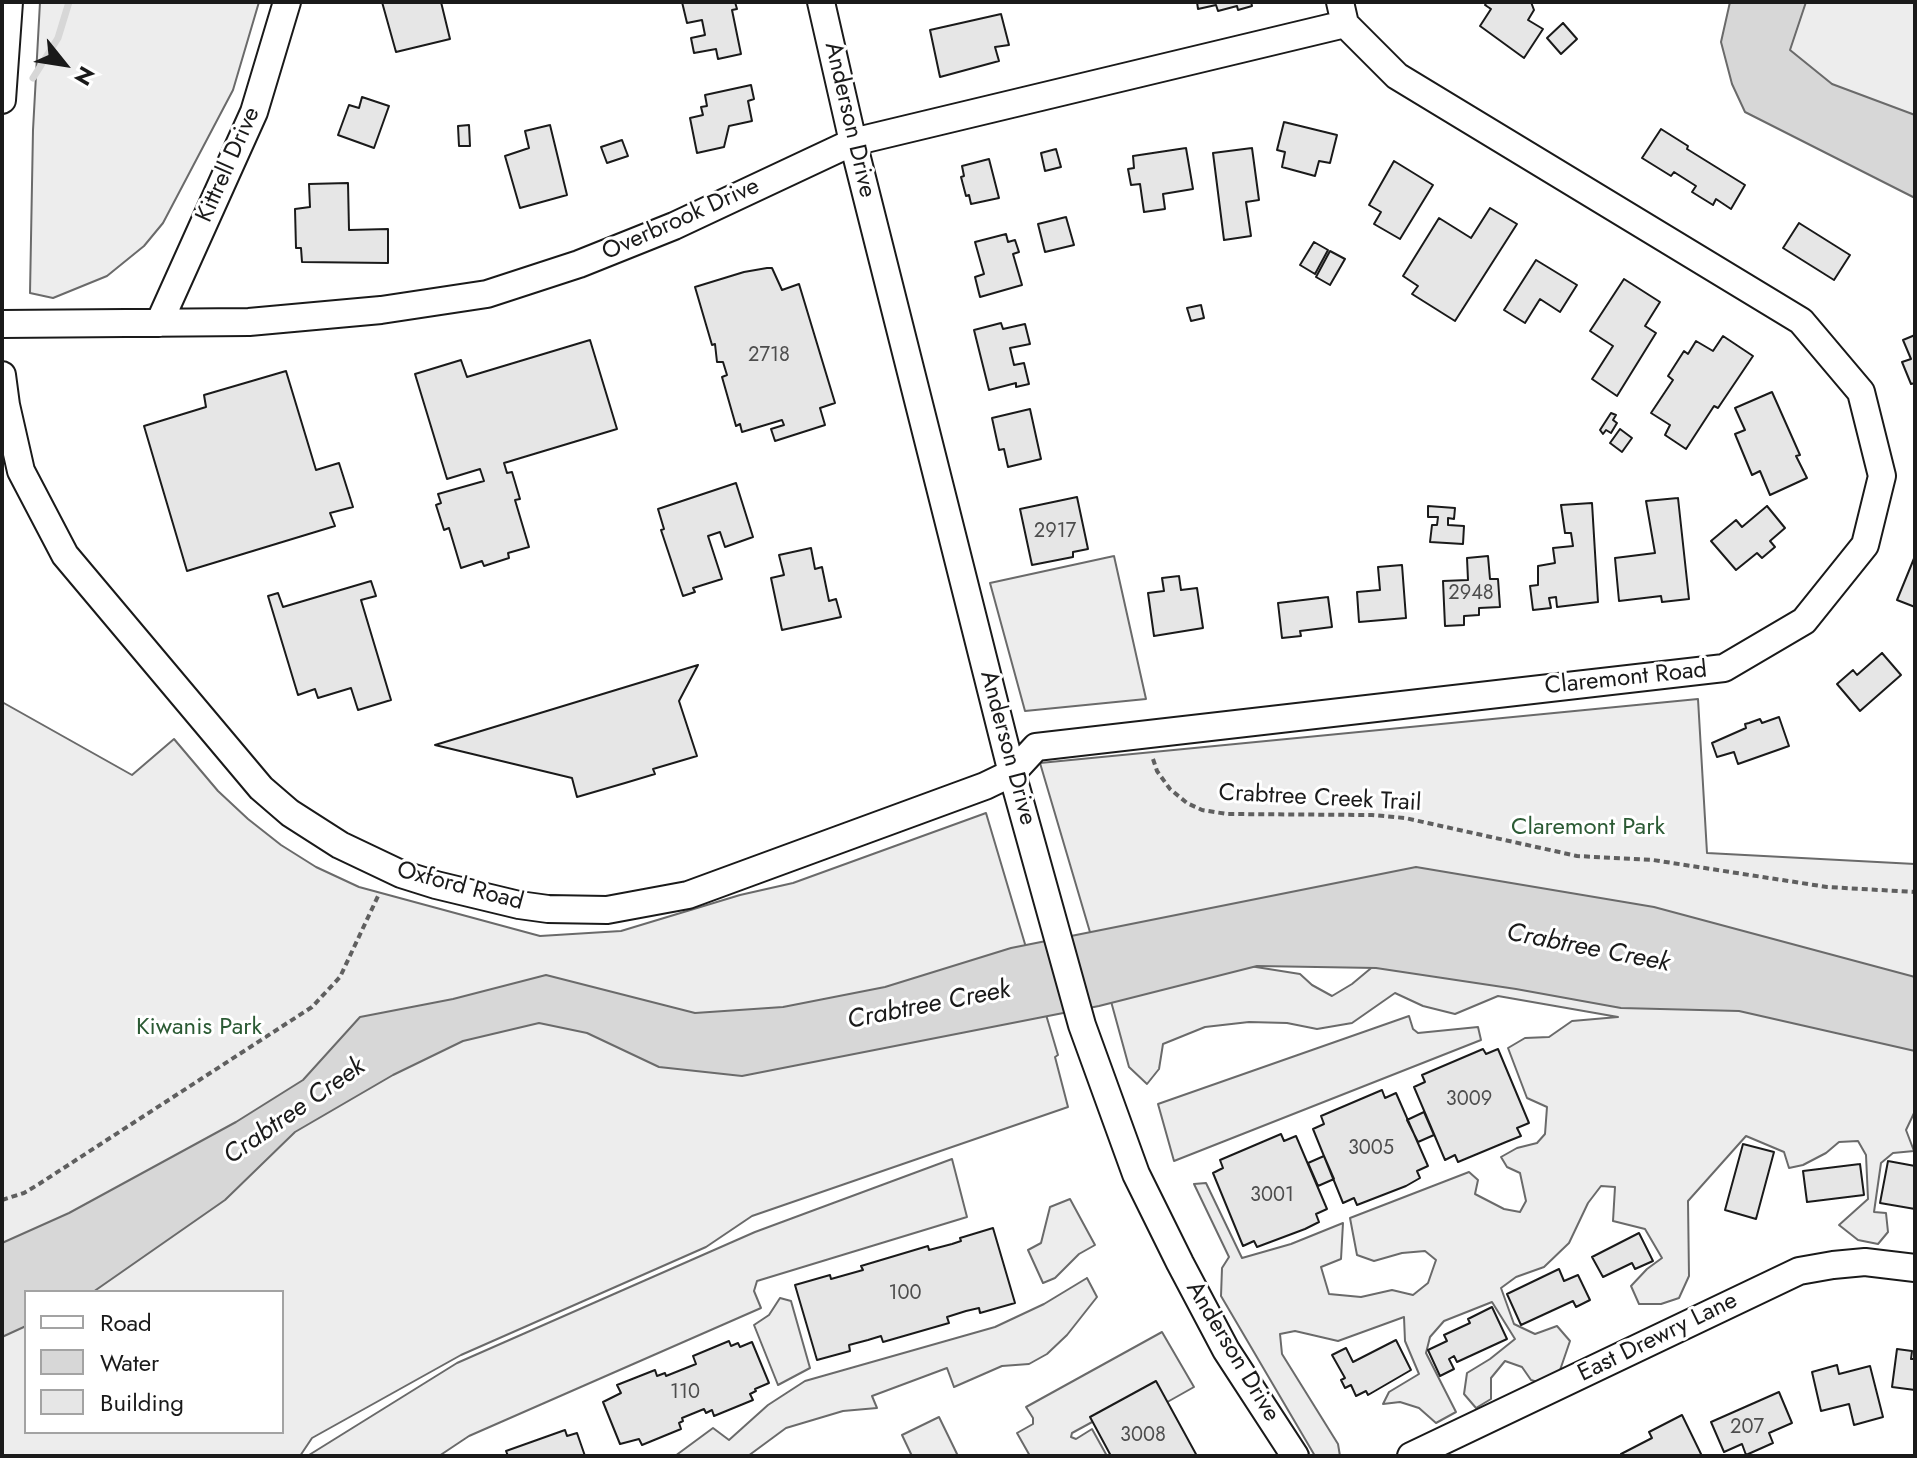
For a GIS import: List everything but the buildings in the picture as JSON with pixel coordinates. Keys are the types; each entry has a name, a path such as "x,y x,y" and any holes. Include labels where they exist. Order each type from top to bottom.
{"street":[{"path":"2,100 9,2"},
{"name":"Kittrell Drive","path":"159,323 254,112 287,2"},
{"name":"Anderson Drive","path":"821,2 853,142 1012,773 1094,1058 1136,1174 1180,1263 1226,1350 1295,1456"},
{"name":"Overbrook Drive","path":"2,324 249,322 381,310 487,294 579,264 674,226 853,142 1342,13"},
{"name":"Claremont Road","path":"1012,773 1036,747 1724,668 1804,621 1865,545 1882,476 1861,392 1801,321 1397,76 1342,13"},
{"name":"Oxford Road","path":"2,375 21,471 65,555 261,788 290,813 340,845 401,874 519,905 607,910 688,895 985,786 1012,773"},
{"name":"East Drewry Lane","path":"1411,1456 1799,1271 1865,1262 1915,1268"}],"path":[{"name":"Crabtree Creek Trail","path":"1149,733 1157,771 1170,789 1202,810 1227,814 1405,818 1577,856 1653,860 1827,887 1915,892"},
{"path":"2,1200 39,1184 312,1007 340,977 379,894"}],"shaded area":[{"path":"40,2 259,2 233,90 163,223 144,246 107,276 53,298 30,293 33,130"},
{"path":"1747,2 1915,2 1915,167 1846,136"},
{"path":"1114,556 1146,699 1025,711 990,583"},
{"name":"Claremont Park","path":"1698,699 1707,853 1915,864 1915,1024 1605,946 1100,966 1040,763"},
{"name":"Kiwanis Park","path":"2,702 132,775 174,739 218,791 248,819 316,867 359,887 540,936 621,931 740,895 793,883 986,813 1058,1055 1055,1057 1068,1107 752,1216 706,1247 461,1355 312,1438 300,1456 2,1456"},
{"path":"1237,964 1300,974 1332,996 1376,964 1915,1029 1915,1111 1906,1130 1914,1151 1893,1153 1881,1163 1874,1212 1886,1213 1888,1232 1878,1244 1858,1240 1839,1225 1868,1199 1866,1155 1858,1141 1839,1142 1803,1165 1789,1168 1784,1152 1746,1136 1688,1201 1689,1276 1679,1298 1661,1304 1639,1304 1631,1286 1662,1258 1645,1229 1613,1221 1615,1187 1601,1186 1588,1203 1569,1243 1544,1267 1516,1277 1501,1288 1514,1324 1535,1334 1557,1326 1570,1341 1558,1376 1541,1383 1531,1380 1522,1367 1505,1361 1491,1378 1491,1399 1476,1408 1464,1394 1467,1373 1515,1339 1492,1302 1444,1321 1430,1337 1426,1353 1456,1412 1436,1423 1419,1408 1400,1402 1383,1404 1389,1392 1419,1374 1405,1341 1404,1317 1338,1341 1295,1331 1280,1334 1282,1354 1338,1444 1340,1456 1315,1456 1221,1296 1222,1268 1229,1257 1194,1184 1206,1183 1242,1258 1291,1244 1343,1223 1341,1259 1321,1267 1329,1294 1361,1297 1392,1290 1413,1295 1428,1283 1436,1260 1425,1251 1402,1253 1374,1261 1357,1255 1350,1218 1469,1172 1478,1180 1475,1194 1504,1209 1520,1212 1526,1201 1520,1173 1507,1167 1501,1157 1517,1148 1537,1143 1545,1134 1547,1107 1527,1098 1508,1048 1525,1038 1549,1037 1572,1021 1618,1017 1498,996 1455,1014 1423,1006 1395,993 1352,1023 1317,1029 1287,1023 1249,1022 1205,1027 1163,1044 1159,1069 1147,1084 1129,1067 1109,994"},
{"path":"1409,1016 1413,1029 1418,1033 1478,1027 1481,1040 1174,1161 1158,1104"},
{"path":"952,1159 967,1217 757,1281 754,1291 761,1308 469,1436 439,1456 309,1455 457,1363 755,1232"},
{"path":"1070,1199 1095,1245 1079,1254 1055,1278 1043,1283 1028,1250 1041,1243 1050,1207"},
{"path":"1087,1278 1097,1297 1067,1335 1047,1354 1029,1364 1002,1366 954,1387 947,1368 872,1396 877,1408 843,1411 786,1428 748,1456 675,1456 713,1428 729,1440 768,1405 805,1381 995,1327 1044,1304"},
{"path":"780,1298 791,1301 810,1368 778,1385 754,1325 769,1315"},
{"path":"1162,1332 1194,1387 1107,1436 1094,1421 1072,1433 1071,1437 1076,1439 1092,1429 1107,1456 1030,1456 1017,1433 1033,1424 1026,1407"},
{"path":"939,1417 958,1456 912,1456 902,1435"}],"water":[{"path":"1730,2 1806,2 1790,50 1832,84 1915,115 1915,198 1745,112 1732,84 1721,42"},
{"name":"Crabtree Creek","path":"1416,867 1654,907 1915,977 1915,1051 1739,1011 1621,1008 1376,968 1257,966 1099,1006 742,1076 659,1067 587,1033 539,1023 463,1041 393,1075 295,1132 225,1200 96,1290 24,1290 24,1327 2,1337 2,1243 69,1213 236,1122 303,1080 360,1017 453,999 546,975 695,1013 783,1007 885,987 1011,948"}],"waterway":[{"path":"33,78 58,38 69,2"}]}
